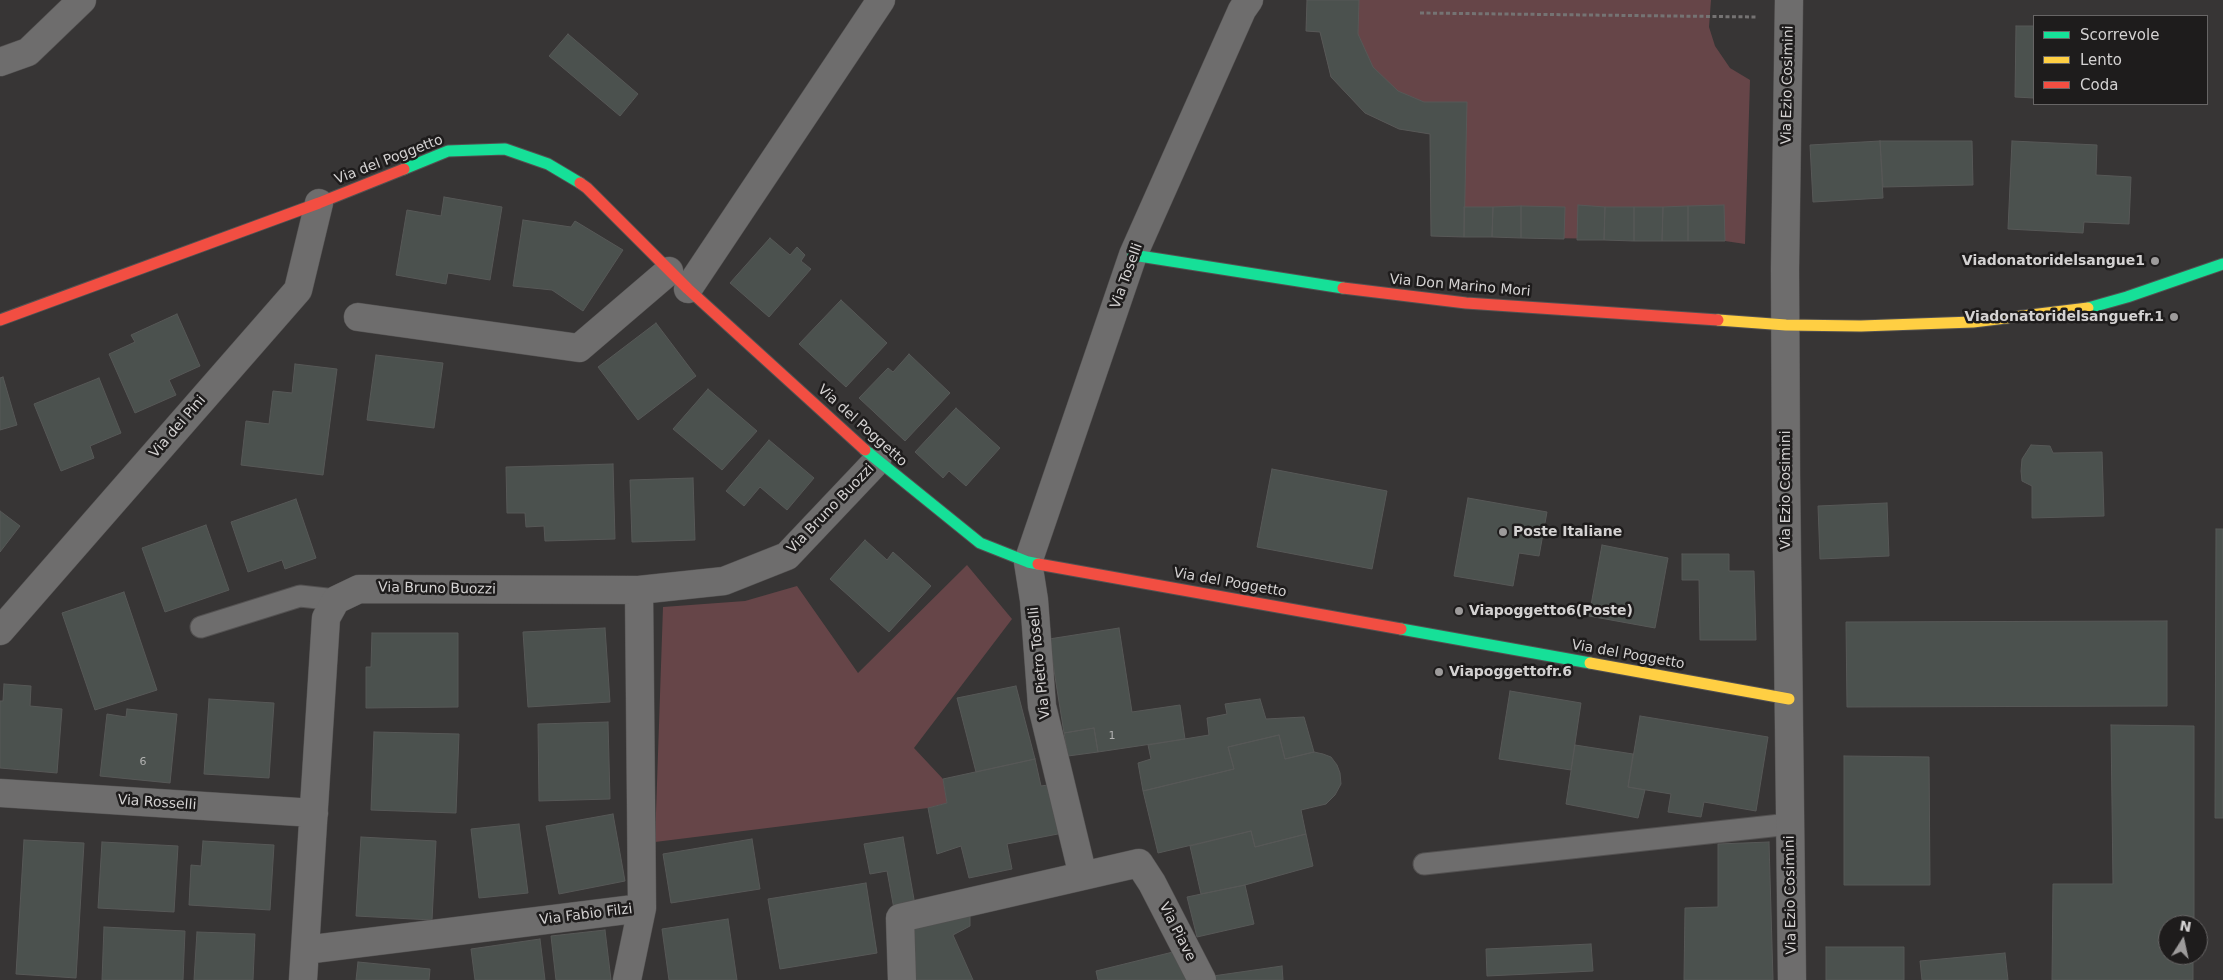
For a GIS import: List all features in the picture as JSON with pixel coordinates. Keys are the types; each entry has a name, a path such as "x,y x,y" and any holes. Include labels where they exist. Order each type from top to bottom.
{"street":[{"path":"0,62 28,52 82,0"},
{"path":"358,317 579,348 678,280 881,0"},
{"name":"Via Toselli","path":"1028,562 1133,255 1242,10 1249,0"},
{"name":"Via Ezio Cosimini","path":"1789,0 1786,474 1792,980"},
{"name":"Via del Poggetto","path":"0,320 319,203 448,151 504,149 548,164 587,188 678,280 877,461 980,543 1028,562 1789,699"},
{"name":"Via dei Pini","path":"0,631 298,290 319,203"},
{"name":"Via Don Marino Mori","path":"1133,255 1350,290 1466,303 1786,325 1861,326 1973,322 2080,310 2127,297 2223,264"},
{"name":"Via Bruno Buozzi","path":"336,600 359,589 639,590 724,582 786,556 877,461"},
{"name":"Via Pietro Toselli","path":"1028,562 1034,600 1042,706 1083,876"},
{"name":"Via Fabio Filzi","path":"305,950 642,908 639,590"},
{"path":"303,980 326,618 336,600"},
{"name":"Via Rosselli","path":"0,793 314,813"},
{"name":"Via Piave","path":"1083,876 1139,863 1152,883 1202,980"},
{"path":"902,980 900,918 1083,876"},
{"path":"627,980 642,908"}],"lane":[{"path":"201,627 300,596 336,600"},
{"path":"1424,864 1790,824"}],"path":[{"path":"1420,13 1759,17"}],"shaded area":[{"path":"1307,0 1711,0 1709,27 1715,46 1730,68 1750,80 1745,244 1725,241 1431,236 1430,134 1399,129 1365,113 1331,77 1320,32 1306,31"},
{"path":"967,565 1012,619 914,748 943,779 947,803 928,808 655,842 663,607 745,601 797,586 858,673"}],"building":[{"path":"1307,0 1359,0 1358,34 1373,67 1398,91 1424,102 1467,102 1464,237 1431,236 1430,134 1399,129 1365,113 1331,77 1320,32 1306,31"},
{"path":"2016,26 2033,26 2033,98 2015,97"},
{"path":"568,34 638,94 620,116 549,56"},
{"path":"1880,141 1883,198 1813,202 1810,145"},
{"path":"1880,141 1972,141 1973,185 1883,187"},
{"path":"2012,141 2097,145 2096,175 2131,177 2129,224 2084,222 2083,233 2008,229"},
{"path":"444,197 502,207 490,280 448,273 446,284 396,275 407,210 441,216"},
{"path":"1578,205 1605,207 1604,240 1577,240"},
{"path":"1724,205 1725,241 1688,241 1688,206"},
{"path":"1521,206 1521,238 1492,237 1493,207"},
{"path":"1521,206 1565,207 1564,239 1521,238"},
{"path":"1688,206 1688,241 1662,241 1663,207"},
{"path":"1464,207 1493,207 1492,237 1464,237"},
{"path":"1605,207 1634,207 1634,241 1604,240"},
{"path":"1634,207 1663,207 1662,241 1634,241"},
{"path":"523,220 571,227 575,221 623,250 583,311 552,290 513,286"},
{"path":"770,238 790,255 797,247 805,255 801,261 811,269 769,317 730,283"},
{"path":"841,300 887,343 846,387 799,344"},
{"path":"177,314 200,366 169,380 176,395 135,413 109,354 135,342 131,335"},
{"path":"656,323 696,376 638,420 598,367"},
{"path":"909,354 950,393 905,441 859,398 888,368 893,372"},
{"path":"376,355 443,363 434,428 367,420"},
{"path":"295,364 337,369 323,475 241,465 246,421 269,424 273,391 292,393"},
{"path":"3,377 17,425 0,430 0,378"},
{"path":"99,378 121,433 90,446 94,458 61,471 34,404"},
{"path":"708,389 757,431 722,470 673,429"},
{"path":"956,408 1000,448 966,486 949,471 943,478 915,452"},
{"path":"769,440 814,478 787,510 760,487 744,506 726,491"},
{"path":"2031,445 2050,446 2053,453 2102,452 2104,516 2032,518 2032,486 2022,481 2021,471 2022,459"},
{"path":"613,464 615,539 545,541 544,526 526,527 525,513 507,513 506,467"},
{"path":"1272,469 1387,491 1372,569 1257,547"},
{"path":"693,478 695,540 632,542 630,480"},
{"name":"Poste Italiane","path":"1468,498 1547,512 1539,556 1519,553 1513,586 1454,576"},
{"path":"296,499 316,558 285,569 282,560 248,572 231,522"},
{"path":"1887,503 1889,556 1820,559 1818,506"},
{"path":"0,511 20,526 0,552"},
{"path":"206,525 229,590 165,612 142,548"},
{"path":"2216,529 2223,529 2223,818 2215,818"},
{"path":"865,540 887,560 893,552 931,586 889,632 830,579"},
{"path":"1602,545 1668,558 1655,628 1589,616"},
{"path":"1682,554 1729,554 1729,571 1754,571 1756,640 1700,640 1699,580 1682,580"},
{"path":"124,592 157,690 95,710 62,613"},
{"path":"2167,621 2167,706 1847,707 1846,622"},
{"path":"605,628 610,702 528,707 523,632"},
{"path":"1119,628 1132,712 1180,705 1185,739 1098,752 1094,728 1064,733 1049,639"},
{"path":"372,633 458,633 458,707 366,708 366,667 371,667"},
{"path":"4,684 31,686 30,706 62,709 57,773 0,768 0,701 3,701"},
{"path":"1016,686 1035,759 976,772 957,698"},
{"path":"1510,691 1581,703 1571,770 1499,759"},
{"path":"209,699 274,703 269,778 204,774"},
{"path":"1260,699 1266,719 1304,717 1314,752 1285,759 1279,735 1228,747 1234,769 1143,791 1138,763 1151,759 1148,745 1209,735 1207,718 1227,714 1225,704"},
{"path":"127,709 177,714 170,783 100,776 107,714 126,717"},
{"path":"1640,716 1768,737 1756,811 1704,802 1701,817 1668,812 1671,794 1628,787"},
{"path":"608,722 610,799 539,801 538,724"},
{"path":"2111,725 2194,726 2194,915 2158,915 2158,965 2193,965 2193,980 2052,980 2053,884 2113,884"},
{"path":"1094,728 1098,752 1068,756 1064,733"},
{"path":"374,732 459,734 456,813 371,810"},
{"path":"1279,735 1285,759 1314,752 1323,754 1331,757 1340,773 1341,784 1335,795 1326,804 1301,810 1306,834 1255,847 1251,831 1158,853 1143,791 1234,769 1228,747"},
{"path":"1575,745 1633,754 1628,787 1645,790 1638,818 1566,804"},
{"path":"1844,756 1929,757 1930,885 1844,885"},
{"path":"1035,759 1041,786 1054,784 1063,833 1007,844 1012,869 969,878 961,846 937,854 928,808 947,803 943,779"},
{"path":"613,814 625,881 559,894 546,826"},
{"path":"519,824 528,893 479,898 471,829"},
{"path":"1251,831 1255,847 1306,834 1313,866 1245,885 1201,894 1190,846"},
{"path":"361,837 436,841 432,920 356,916"},
{"path":"903,837 915,905 894,909 887,871 870,874 864,844"},
{"path":"752,839 760,889 671,903 663,854"},
{"path":"24,840 84,843 76,978 16,974"},
{"path":"203,841 274,845 270,910 189,905 191,865 201,866"},
{"path":"102,842 178,846 174,912 98,908"},
{"path":"1769,842 1773,980 1684,980 1685,908 1718,907 1718,844"},
{"path":"866,883 877,953 780,969 768,899"},
{"path":"1245,885 1254,924 1197,937 1187,897"},
{"path":"970,913 970,926 953,935 973,980 914,980 912,920"},
{"path":"728,919 737,980 669,980 662,929"},
{"path":"104,927 185,931 183,980 102,980"},
{"path":"605,930 611,980 556,980 551,936"},
{"path":"197,932 255,934 253,980 194,980"},
{"path":"540,939 545,980 475,980 471,949"},
{"path":"1591,944 1593,971 1487,976 1486,949"},
{"path":"1826,947 1904,947 1904,980 1826,980"},
{"path":"1173,952 1187,980 1098,980 1096,971"},
{"path":"2005,953 2008,980 1922,980 1920,961"},
{"path":"358,962 430,969 429,980 356,980"},
{"path":"1282,966 1283,980 1215,980 1213,976"}],"traffic: fast":[{"path":"404,169 448,151 505,149 548,164 580,183"},
{"path":"1133,255 1343,288"},
{"path":"2088,308 2127,297 2223,264"},
{"path":"865,450 980,543 1028,562 1038,564"},
{"path":"1401,629 1590,663"}],"traffic: slow":[{"path":"1718,320 1786,325 1861,326 1973,322 2088,308"},
{"path":"1590,663 1789,699"}],"traffic: jam":[{"path":"0,320 319,203 404,169"},
{"path":"580,183 688,289 865,450"},
{"path":"1343,288 1466,303 1718,320"},
{"path":"1038,564 1401,629"}],"place":[{"name":"Viadonatoridelsangue1","path":"2155,261"},
{"name":"Viadonatoridelsanguefr.1","path":"2174,317"},
{"name":"Poste Italiane","path":"1503,532"},
{"name":"Viapoggetto6(Poste)","path":"1459,611"},
{"name":"Viapoggettofr.6","path":"1439,672"}]}
